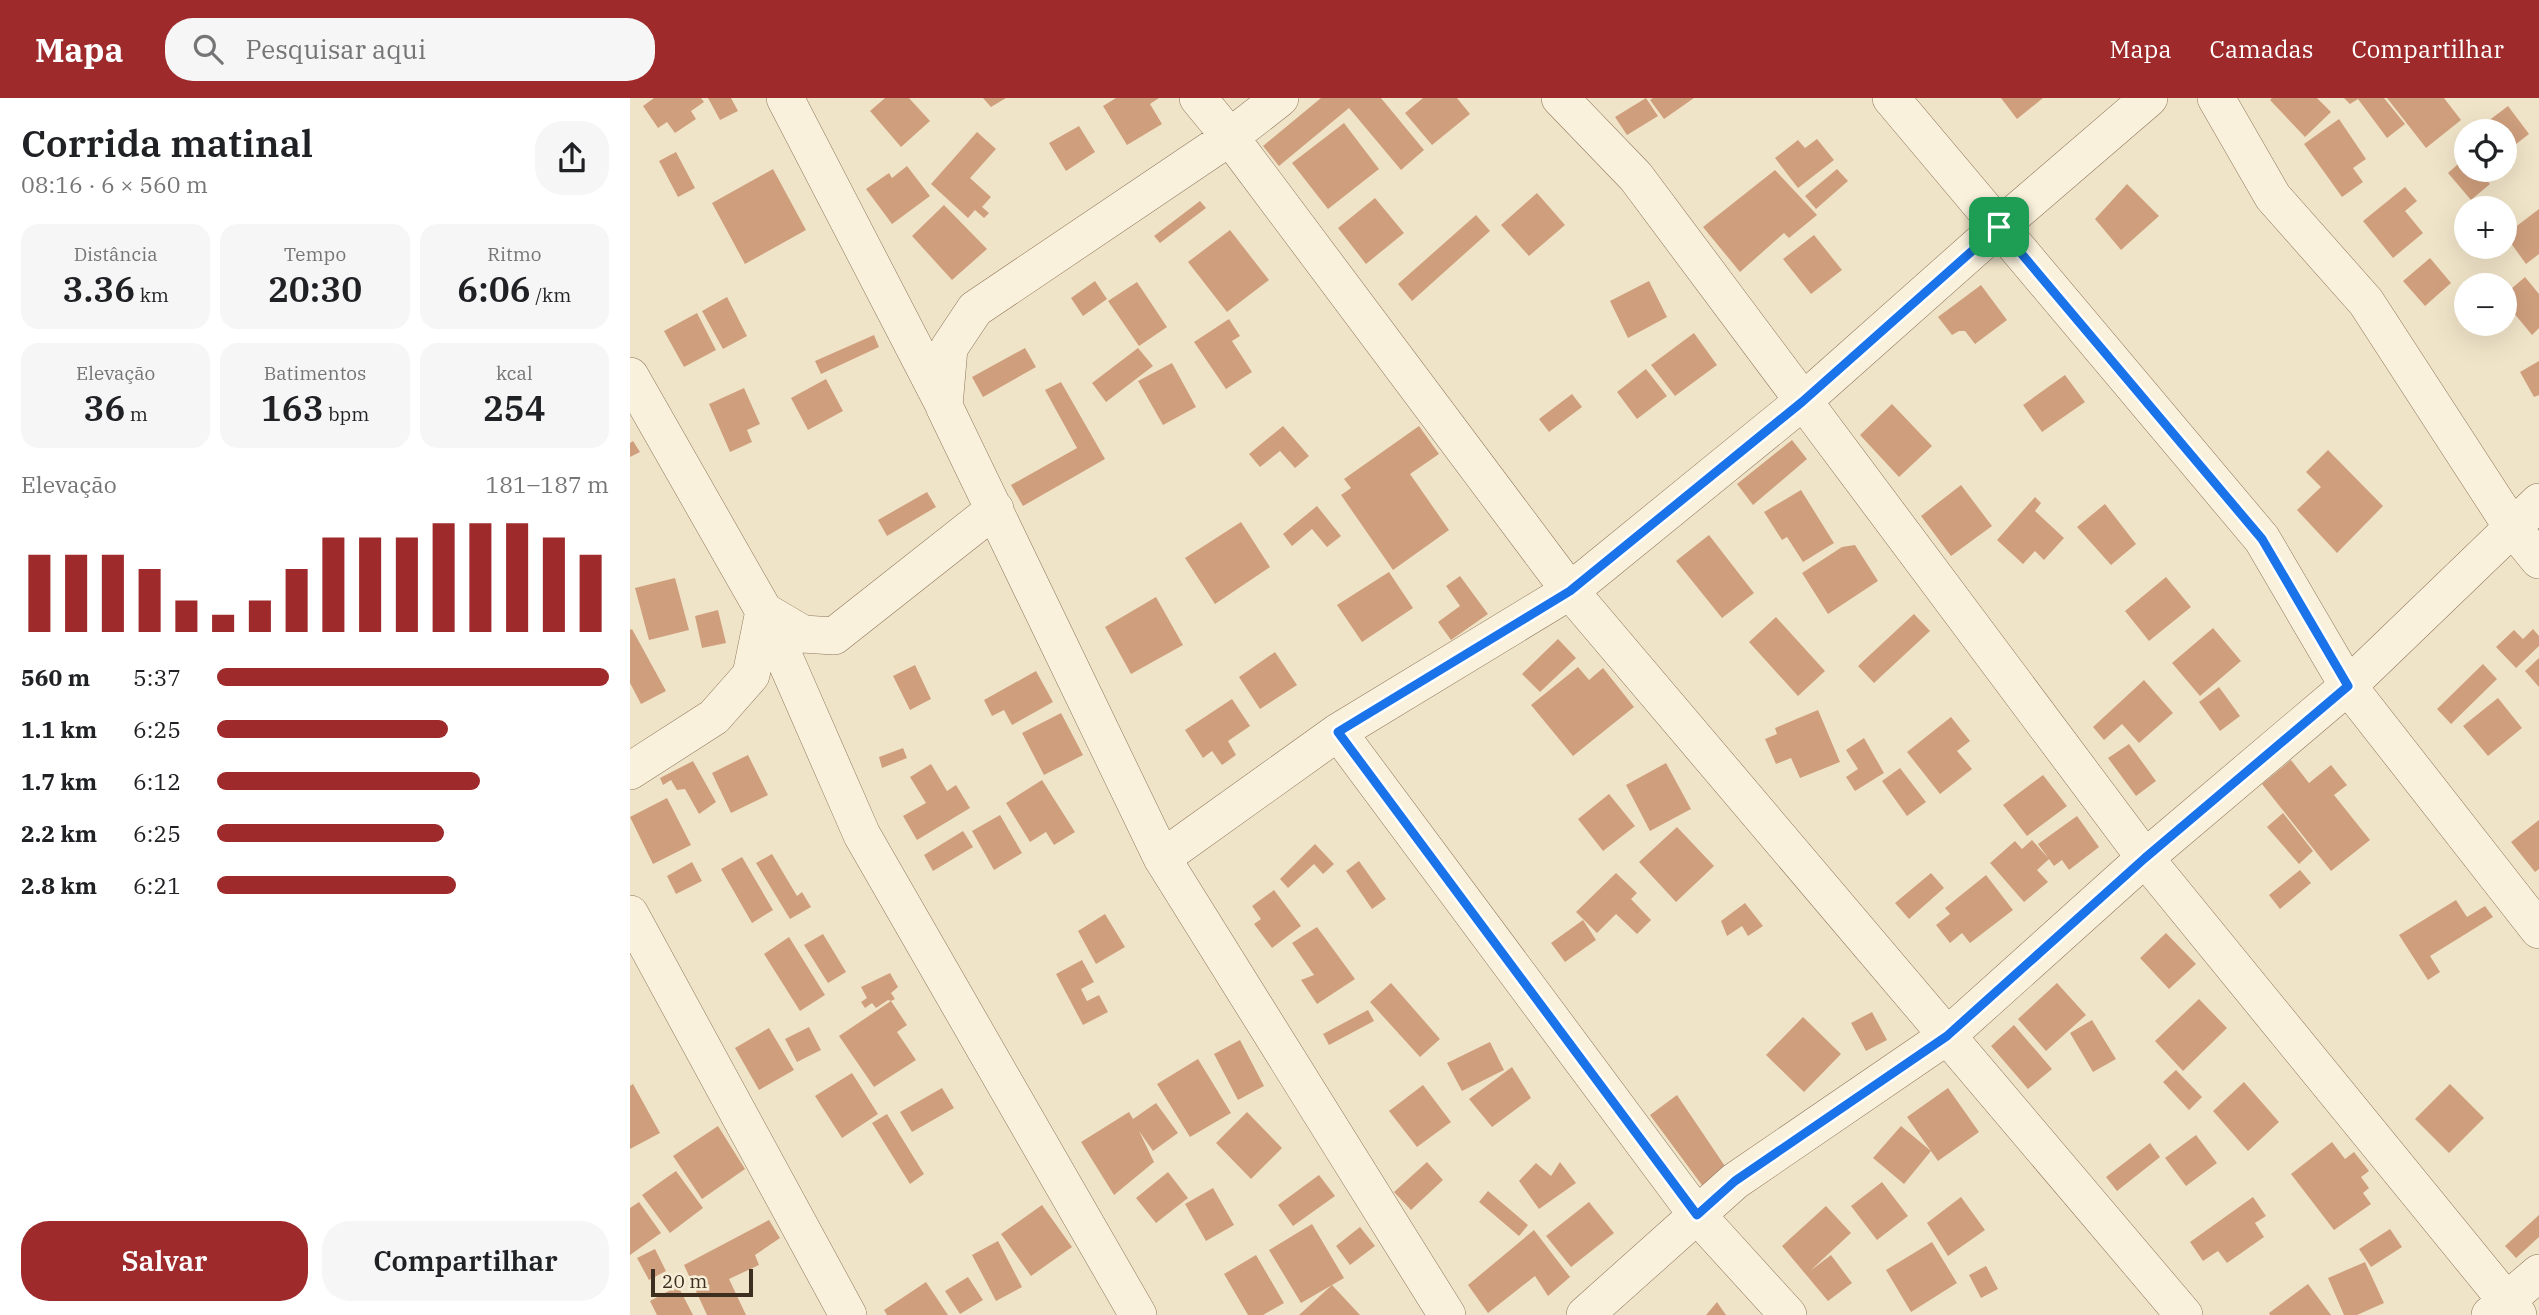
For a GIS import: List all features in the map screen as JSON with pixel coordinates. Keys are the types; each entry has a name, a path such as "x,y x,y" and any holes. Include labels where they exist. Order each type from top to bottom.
{"street":[{"path":"785,98 944,406 1162,859 1447,1315"},
{"path":"1198,98 1570,591 2184,1315"},
{"path":"944,406 949,348 975,309 1230,137 1280,98"},
{"path":"1560,98 1636,177 2145,858 2505,1310 2539,1273"},
{"path":"1891,98 2262,539 2348,686 2539,930"},
{"path":"1162,859 1338,732 1570,591 1802,402 1999,227 2150,98"},
{"path":"2216,98 2273,197 2366,302 2512,527 2539,560"},
{"path":"630,376 764,611 862,835 1138,1315"},
{"path":"1585,1315 1735,1181 1947,1036 2145,858 2348,686 2539,502"},
{"path":"764,611 803,634 834,636 995,509"},
{"path":"630,771 714,717 751,675 764,611"},
{"path":"1338,732 1697,1215 1788,1315"},
{"path":"630,914 848,1315"}],"building":[{"path":"654,98 701,98 704,102 691,111 696,119 675,133 667,122 658,128 643,106"},
{"path":"708,98 731,98 738,111 720,120"},
{"path":"885,98 909,98 930,121 901,147 870,111"},
{"path":"983,98 1006,98 991,107"},
{"path":"1116,98 1159,98 1150,104 1162,124 1127,145 1103,106"},
{"path":"1321,98 1381,98 1424,150 1401,170 1349,108 1279,166 1263,146"},
{"path":"1423,98 1457,98 1470,114 1432,145 1405,113"},
{"path":"1646,98 1658,116 1627,135 1615,117"},
{"path":"1694,98 1664,119 1650,100"},
{"path":"2001,98 2043,98 2017,119"},
{"path":"2317,98 2331,112 2305,137 2270,100"},
{"path":"2344,98 2384,98 2405,124 2387,138 2358,99 2350,104"},
{"path":"2387,98 2444,98 2460,119 2454,119 2454,126 2426,148"},
{"path":"2508,106 2529,134 2517,143 2517,119 2491,119"},
{"path":"2339,119 2366,159 2353,168 2363,182 2342,197 2304,144"},
{"path":"1344,123 1379,169 1328,209 1292,163"},
{"path":"1079,126 1095,152 1066,171 1049,143"},
{"path":"977,132 996,149 970,178 991,197 982,207 989,213 984,218 975,210 968,218 931,184"},
{"path":"1817,139 1834,160 1798,188 1775,158 1798,140 1805,148"},
{"path":"676,152 695,188 678,197 659,161"},
{"path":"907,166 930,196 892,224 866,189 889,173 892,178"},
{"path":"2454,168 2454,180 2448,173"},
{"path":"773,169 806,230 745,264 712,203"},
{"path":"1837,169 1848,181 1816,209 1805,196"},
{"path":"1775,170 1817,215 1789,238 1784,233 1740,272 1703,227"},
{"path":"2456,182 2490,184 2476,196 2468,196"},
{"path":"2127,184 2159,216 2121,250 2095,219"},
{"path":"2405,187 2417,201 2405,211 2423,233 2393,258 2363,221"},
{"path":"1537,193 1565,225 1529,256 1501,225"},
{"path":"1375,198 1404,233 1366,264 1338,228"},
{"path":"1200,201 1206,208 1160,243 1154,236"},
{"path":"944,205 987,249 952,280 912,236"},
{"path":"2539,209 2539,254 2526,264 2517,252 2517,226"},
{"path":"1476,215 1490,231 1412,301 1398,284"},
{"path":"1230,230 1269,280 1227,312 1188,262"},
{"path":"1814,235 1842,270 1811,294 1783,259"},
{"path":"2430,258 2451,283 2425,306 2403,281"},
{"path":"2525,277 2539,294 2539,328 2532,335 2517,317 2517,284"},
{"path":"1095,281 1107,299 1083,316 1071,298"},
{"path":"1649,281 1667,317 1628,338 1610,301"},
{"path":"1137,282 1167,327 1139,346 1108,301"},
{"path":"1981,285 2007,320 1975,344 1965,331 1952,335 1938,317"},
{"path":"727,297 747,336 723,349 702,311"},
{"path":"697,313 716,350 684,367 664,331"},
{"path":"1229,319 1240,336 1232,341 1252,372 1226,389 1194,342"},
{"path":"1694,333 1717,365 1675,396 1651,365"},
{"path":"874,335 879,347 821,374 815,361"},
{"path":"1025,348 1036,367 983,397 972,377"},
{"path":"1138,348 1153,366 1106,402 1092,383"},
{"path":"2539,361 2539,395 2534,397 2520,372"},
{"path":"1172,363 1196,407 1163,425 1138,381"},
{"path":"1646,369 1667,396 1637,419 1617,392"},
{"path":"2065,375 2085,402 2042,432 2023,405"},
{"path":"826,379 843,411 808,430 791,398"},
{"path":"1061,382 1105,459 1023,506 1011,485 1077,448 1045,390"},
{"path":"744,388 760,424 747,430 752,442 730,452 709,404"},
{"path":"1572,394 1582,407 1549,432 1539,419"},
{"path":"1892,404 1932,446 1899,477 1860,435"},
{"path":"1283,426 1309,456 1295,468 1280,451 1260,467 1249,454"},
{"path":"1419,426 1439,454 1410,474 1449,530 1393,570 1341,495 1351,488 1344,479"},
{"path":"1792,440 1807,459 1753,505 1737,484"},
{"path":"633,441 640,452 630,457 630,443"},
{"path":"2328,450 2383,506 2337,553 2297,510 2321,487 2306,472"},
{"path":"1961,485 1992,526 1951,556 1921,516"},
{"path":"1801,490 1834,543 1803,562 1787,537 1782,540 1764,512"},
{"path":"927,492 936,507 887,536 878,520"},
{"path":"2035,497 2041,503 2035,511 2064,538 2044,560 2035,551 2023,564 1997,540"},
{"path":"2105,504 2136,544 2111,565 2077,527"},
{"path":"1317,506 1341,536 1327,547 1312,529 1292,546 1283,534"},
{"path":"1241,522 1270,567 1215,604 1185,558"},
{"path":"1709,535 1754,593 1722,618 1676,561"},
{"path":"1855,545 1878,581 1828,614 1802,573 1842,547"},
{"path":"1389,572 1413,608 1362,642 1337,605"},
{"path":"1460,576 1488,614 1451,640 1438,622 1460,606 1446,586"},
{"path":"2166,577 2191,607 2149,641 2125,611"},
{"path":"675,578 689,630 649,640 635,588"},
{"path":"1156,597 1183,645 1131,674 1105,627"},
{"path":"718,610 726,643 702,648 695,616"},
{"path":"1914,614 1930,631 1874,683 1858,666"},
{"path":"1776,617 1825,671 1798,696 1749,642"},
{"path":"2213,628 2241,661 2200,696 2172,663"},
{"path":"632,629 666,691 641,704 630,683"},
{"path":"2533,629 2539,636 2539,646 2516,668 2496,647 2514,630 2523,639"},
{"path":"1558,639 1576,658 1540,692 1522,674"},
{"path":"1275,652 1297,685 1260,709 1239,677"},
{"path":"2539,658 2539,687 2525,671"},
{"path":"2483,664 2497,679 2451,724 2437,709"},
{"path":"915,665 931,699 910,710 893,676"},
{"path":"1578,667 1589,680 1603,668 1634,707 1573,756 1531,705"},
{"path":"1036,671 1053,702 1012,725 1004,710 992,716 984,700"},
{"path":"2144,680 2173,713 2139,743 2122,724 2104,740 2093,727"},
{"path":"2219,687 2240,716 2220,731 2199,702"},
{"path":"2498,698 2522,728 2488,756 2463,726"},
{"path":"1232,699 1250,726 1228,741 1236,755 1222,765 1212,751 1203,758 1185,730"},
{"path":"1818,710 1840,762 1800,778 1791,758 1776,764 1765,739 1777,734 1775,728"},
{"path":"1061,713 1083,755 1044,775 1022,733"},
{"path":"1951,717 1970,741 1957,751 1972,769 1940,794 1907,752"},
{"path":"1864,738 1884,773 1855,791 1846,777 1858,769 1846,750"},
{"path":"2129,744 2156,781 2136,796 2108,758"},
{"path":"903,748 907,758 882,768 879,757"},
{"path":"748,755 768,795 731,813 712,773"},
{"path":"2291,760 2309,783 2331,765 2347,785 2334,795 2370,840 2331,871 2262,784"},
{"path":"693,761 716,802 699,814 685,789 677,790 671,780 663,785 660,778"},
{"path":"1666,763 1691,809 1650,831 1626,785"},
{"path":"931,764 947,791 956,785 970,808 917,840 903,816 926,803 910,777"},
{"path":"1900,768 1926,802 1907,816 1882,781"},
{"path":"2043,775 2067,806 2027,836 2003,805"},
{"path":"1042,780 1075,832 1054,845 1046,832 1030,842 1006,803"},
{"path":"1609,794 1635,826 1603,851 1578,819"},
{"path":"667,798 691,845 653,864 630,817"},
{"path":"2283,813 2313,851 2299,864 2267,827"},
{"path":"1000,815 1022,853 994,870 972,831"},
{"path":"2077,816 2099,847 2069,870 2062,860 2054,866 2038,844"},
{"path":"2539,820 2539,869 2535,872 2511,842"},
{"path":"1677,827 1714,866 1676,902 1639,862"},
{"path":"963,831 973,847 933,871 924,855"},
{"path":"2032,840 2049,859 2037,870 2048,882 2024,902 1990,863 2015,841 2022,849"},
{"path":"1315,844 1334,864 1323,874 1314,864 1288,888 1280,879"},
{"path":"772,854 797,896 802,892 811,907 790,919 756,863"},
{"path":"742,857 773,910 752,923 721,869"},
{"path":"1359,861 1386,899 1372,909 1346,871"},
{"path":"692,862 702,881 676,894 667,876"},
{"path":"2300,870 2311,883 2280,909 2269,895"},
{"path":"1616,873 1637,893 1631,899 1651,920 1637,934 1616,914 1597,933 1576,912"},
{"path":"1931,873 1944,888 1909,919 1895,903"},
{"path":"1986,875 2013,910 1970,943 1962,933 1950,943 1936,925 1950,914 1945,908"},
{"path":"1274,890 1301,926 1272,948 1254,924 1261,919 1252,906"},
{"path":"2456,900 2467,917 2485,906 2493,917 2430,956 2440,972 2428,980 2399,935"},
{"path":"1745,903 1763,926 1748,936 1742,926 1727,936 1721,921"},
{"path":"1105,914 1125,947 1096,964 1078,931"},
{"path":"1583,920 1596,940 1565,962 1551,943"},
{"path":"1317,927 1355,979 1317,1004 1301,980 1314,975 1292,943"},
{"path":"2166,933 2196,964 2169,989 2140,958"},
{"path":"823,934 846,972 828,983 804,945"},
{"path":"789,937 825,995 800,1011 764,954"},
{"path":"1082,960 1094,982 1081,989 1087,1001 1099,995 1108,1012 1083,1025 1056,974"},
{"path":"890,973 898,987 891,993 895,999 876,1008 872,1003 865,1008 861,1002 867,998 861,987"},
{"path":"1391,983 1440,1039 1420,1057 1370,1002"},
{"path":"2057,983 2086,1015 2046,1051 2018,1019"},
{"path":"2199,999 2227,1028 2183,1071 2155,1041"},
{"path":"891,1001 907,1025 897,1032 916,1060 874,1087 839,1036"},
{"path":"1368,1010 1374,1021 1329,1045 1323,1034"},
{"path":"1872,1012 1887,1040 1866,1051 1851,1023"},
{"path":"1803,1017 1841,1054 1804,1092 1766,1055"},
{"path":"2092,1020 2116,1059 2093,1072 2070,1033"},
{"path":"2014,1025 2052,1069 2028,1089 1991,1046"},
{"path":"809,1027 821,1050 797,1062 785,1039"},
{"path":"769,1028 794,1070 759,1090 735,1048"},
{"path":"1240,1040 1264,1086 1238,1100 1214,1054"},
{"path":"1490,1042 1504,1070 1462,1091 1447,1063"},
{"path":"1198,1059 1231,1113 1190,1137 1157,1084"},
{"path":"1512,1067 1531,1098 1492,1127 1469,1099"},
{"path":"2176,1070 2202,1097 2189,1110 2163,1082"},
{"path":"852,1073 878,1114 842,1138 815,1096"},
{"path":"2244,1082 2279,1122 2248,1151 2213,1111"},
{"path":"633,1084 660,1133 630,1149 630,1086"},
{"path":"2450,1084 2484,1118 2449,1153 2415,1119"},
{"path":"1423,1085 1451,1122 1417,1147 1389,1111"},
{"path":"942,1088 954,1108 912,1132 900,1112"},
{"path":"1948,1088 1979,1132 1938,1161 1907,1117"},
{"path":"1677,1095 1735,1181 1707,1192 1650,1115"},
{"path":"1156,1103 1178,1133 1153,1151 1139,1131 1154,1162 1114,1195 1081,1142 1129,1112 1133,1119"},
{"path":"1247,1112 1282,1148 1251,1179 1216,1143"},
{"path":"887,1114 924,1174 910,1184 872,1123"},
{"path":"718,1126 745,1169 702,1199 673,1156"},
{"path":"1901,1126 1931,1151 1904,1184 1873,1158"},
{"path":"2196,1135 2217,1163 2186,1186 2165,1158"},
{"path":"2332,1142 2345,1159 2354,1152 2369,1171 2361,1177 2369,1188 2363,1193 2371,1204 2334,1230 2291,1174"},
{"path":"2150,1143 2160,1157 2117,1191 2106,1177"},
{"path":"1427,1162 1443,1180 1411,1210 1394,1192"},
{"path":"1560,1162 1576,1183 1539,1209 1519,1181 1536,1163 1551,1176"},
{"path":"676,1171 703,1208 670,1233 642,1195"},
{"path":"1168,1172 1188,1198 1156,1223 1136,1198"},
{"path":"1319,1175 1335,1196 1293,1226 1278,1205"},
{"path":"1882,1182 1908,1216 1877,1240 1851,1206"},
{"path":"1213,1188 1234,1225 1206,1241 1185,1204"},
{"path":"1488,1191 1528,1225 1519,1236 1479,1202"},
{"path":"1961,1197 1985,1230 1948,1256 1927,1223"},
{"path":"2253,1197 2266,1216 2255,1223 2264,1237 2227,1263 2218,1251 2203,1261 2190,1242"},
{"path":"639,1202 661,1233 630,1255 630,1208"},
{"path":"1589,1202 1614,1233 1571,1267 1546,1236"},
{"path":"1042,1205 1072,1247 1031,1276 1001,1234"},
{"path":"1826,1206 1851,1233 1810,1271 1831,1255 1852,1283 1828,1301 1782,1246"},
{"path":"2539,1215 2539,1237 2516,1258 2505,1246"},
{"path":"769,1220 780,1238 755,1255 759,1265 729,1279 746,1315 707,1315 684,1265"},
{"path":"1312,1224 1344,1278 1301,1303 1269,1250"},
{"path":"1360,1227 1375,1246 1350,1265 1336,1246"},
{"path":"2390,1229 2402,1247 2371,1267 2359,1249"},
{"path":"1534,1230 1570,1277 1548,1296 1535,1276 1488,1313 1468,1285"},
{"path":"998,1241 1022,1287 996,1301 972,1255"},
{"path":"1932,1242 1957,1283 1911,1312 1886,1270"},
{"path":"655,1249 666,1271 649,1280 637,1258"},
{"path":"1256,1255 1284,1303 1263,1315 1248,1315 1224,1274"},
{"path":"2365,1262 2384,1303 2357,1315 2344,1315 2328,1278"},
{"path":"1986,1266 1998,1289 1981,1298 1969,1275"},
{"path":"968,1277 983,1300 960,1314 945,1291"},
{"path":"926,1282 948,1315 887,1315 884,1310"},
{"path":"2308,1284 2331,1315 2270,1315 2269,1313"},
{"path":"1332,1285 1360,1315 1299,1315"},
{"path":"678,1286 693,1315 657,1315 650,1301"},
{"path":"1717,1302 1726,1315 1706,1315"}],"route":[{"path":"1999,227 2262,539 2348,686 2145,858 1947,1036 1735,1181 1697,1215 1338,732 1570,591 1802,402 1999,227"}]}
